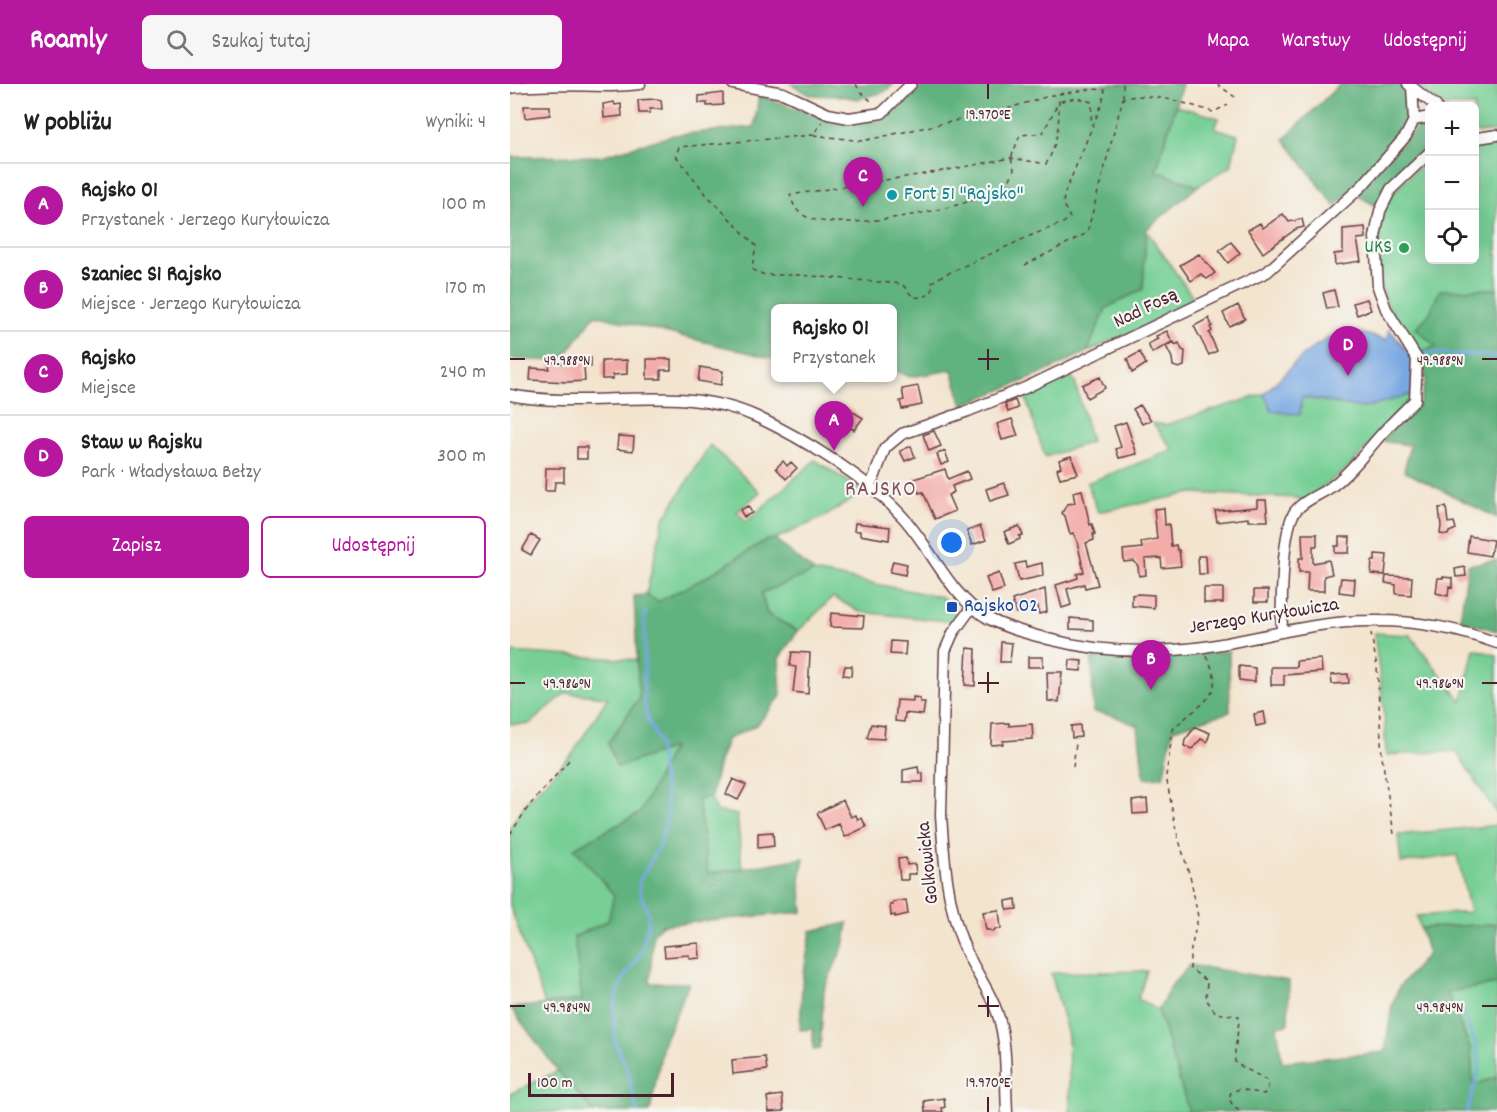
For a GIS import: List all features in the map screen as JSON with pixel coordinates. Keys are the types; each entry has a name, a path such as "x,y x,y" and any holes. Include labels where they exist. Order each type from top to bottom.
{"street":[{"path":"510,88 555,84 610,86 640,84"},
{"path":"733,84 783,93 828,114 856,117 882,113 911,84"},
{"path":"1410,86 1431,102"},
{"path":"1410,86 1414,120 1425,118"},
{"name":"Nad Fosą","path":"868,485 874,478 885,448 902,434 1025,388 1267,272 1362,186 1401,142 1414,120"},
{"path":"1479,137 1497,135"},
{"path":"1281,632 1282,581 1287,534 1294,512 1331,486 1356,464 1379,436 1415,400 1417,359 1386,309 1378,287 1375,237 1380,211 1391,189 1426,156"},
{"name":"Jerzego Kuryłowicza","path":"510,395 552,399 686,399 731,407 755,416 780,429 868,485 900,514 957,591 972,607 1005,626 1050,639 1112,650 1152,651 1203,647 1326,624 1367,621 1414,622 1497,643"},
{"name":"Golkowicka","path":"972,607 953,633 945,651 941,815 954,919 964,947 997,1011 1003,1035 1007,1112"}],"path":[{"path":"856,84 871,101 856,117"},
{"path":"1106,84 1106,90 1103,101 1064,195 1063,204 1070,218 1063,224 1032,235 938,278 932,282 932,292 918,298 913,297 902,284 800,275 765,275 753,270 756,246 706,194 676,156 679,147 813,135 862,141 996,112 1052,95 1094,89 1106,90"},
{"path":"1025,265 1087,233 1123,98 1123,84"},
{"path":"1217,84 1235,97"},
{"path":"1123,98 1133,96 1173,100 1213,111 1228,105"},
{"path":"1059,101 1077,98 1092,102 1091,126"},
{"path":"1059,101 1043,133 1020,135 1011,158 1014,169 1008,182 989,194 962,204 861,222 811,219 795,210 790,195 1011,158 1046,164 1053,152 1059,130 1059,101"},
{"path":"813,135 828,114"},
{"path":"1367,621 1377,667 1382,757 1394,834"},
{"path":"1203,647 1213,668 1215,686 1199,709 1173,729 1166,776 1176,830 1191,880 1198,916 1190,954 1190,969 1199,978 1207,981 1206,999 1215,1013 1239,1016 1235,1062 1268,1081 1268,1089 1264,1094 1240,1089 1231,1092 1228,1099 1241,1112"},
{"path":"1073,767 1076,743"},
{"path":"510,834 529,806 571,758"}],"green space":[{"path":"791,84 894,84 884,92 859,99 810,95"},
{"path":"923,84 1182,84 1156,171 1198,186 1146,230 1143,289 1106,308 1087,352 1037,376 963,405 952,370 910,377 897,372 897,304 771,304 771,358 595,315 561,361 510,359 512,269 510,269 510,157 601,156 674,135 754,127 759,95 837,123 882,120"},
{"path":"1340,84 1414,84 1407,86 1407,127 1399,142 1335,206 1284,139"},
{"path":"1414,84 1497,84 1497,131 1479,133 1479,102 1438,102"},
{"path":"1176,106 1219,118 1215,128 1238,135 1231,166 1198,186 1156,171"},
{"path":"1425,124 1425,153 1405,169 1376,206 1355,194 1419,125"},
{"name":"UKS","path":"1497,138 1497,289 1440,290 1429,315 1416,328 1436,347 1417,352 1392,313 1381,288 1378,252 1384,212 1397,188 1425,162 1425,264 1479,264 1479,140"},
{"path":"1146,230 1197,303 1087,352 1106,308 1143,289"},
{"path":"1497,289 1497,518 1404,471 1410,445 1381,441 1420,403 1426,378 1417,352 1436,347 1416,328 1429,314 1440,290"},
{"path":"1070,374 1075,382 1091,442 1045,457 1024,393"},
{"path":"1264,394 1272,411 1300,414 1302,397 1363,408 1412,394 1409,402 1347,469 1302,502 1298,498 1192,493 1098,512 1087,483 1173,450 1153,423 1165,425"},
{"path":"710,445 760,492 737,512 746,522 815,460 864,492 824,517 775,539 766,540 703,579 658,602 646,595 663,520"},
{"path":"775,539 814,572 761,593 767,614 798,631 779,658 781,696 757,725 728,739 719,761 711,797 698,800 708,874 804,858 800,880 803,912 662,925 653,934 650,983 689,983 663,1044 650,1112 594,1112 558,1071 511,1008 582,1000 574,937 608,921 614,895 574,848 640,813 672,748 617,767 608,743 639,698 634,596 646,595 658,602 703,579 766,540"},
{"path":"1497,560 1497,631 1460,620 1468,565"},
{"path":"814,572 942,597 958,615 956,622 860,612 833,597 798,631 767,614 761,593"},
{"path":"1374,633 1410,635 1462,702 1474,649 1497,655 1497,814 1456,751 1386,755 1384,709"},
{"path":"1229,651 1230,712 1173,729 1163,777 1144,778 1138,726 1114,716 1093,712 1092,655 1154,659"},
{"path":"510,652 637,660 639,698 608,743 617,767 673,747 640,813 575,848 614,895 608,921 574,937 583,1000 545,1004 510,906 510,827 527,801 573,753 608,697 566,693 529,724 510,724"},
{"path":"711,797 716,811 737,815 742,868 708,874 697,799"},
{"path":"1497,825 1497,924 1420,928 1417,916 1470,912 1457,855 1401,863 1398,835"},
{"path":"848,923 845,942 824,990 820,1049 813,1050 813,1029 800,1030 802,984 811,931"},
{"path":"1497,924 1497,984 1447,992 1471,1050 1473,1085 1497,1077 1497,1112 1189,1112 1158,1010 1171,986 1190,965 1289,981 1288,1024 1277,1026 1282,1062 1385,1052 1392,1005 1399,987 1428,954 1420,928"},
{"path":"1147,971 1138,999 1158,1010 1189,1112 1070,1112 1068,1036 1051,973"},
{"path":"1497,984 1497,1077 1473,1086 1471,1050 1447,992"},
{"path":"558,1071 594,1112 510,1112 510,1094"}],"water":[{"path":"1389,329 1413,358 1412,394 1363,408 1302,397 1300,415 1272,411 1264,394 1293,364 1316,345 1341,333 1354,332 1386,340"}],"building":[{"path":"723,93 723,105 707,106 707,103 699,103 699,96"},
{"path":"638,100 661,100 662,109 650,109 650,113 639,113"},
{"path":"614,102 615,105 621,104 622,116 604,118 603,104"},
{"path":"524,106 550,106 550,115 525,118"},
{"path":"1283,214 1289,222 1302,219 1304,227 1296,229 1263,253 1248,230 1260,223 1263,228"},
{"path":"1365,227 1366,238 1357,239 1361,261 1335,265 1334,254 1343,253 1343,229"},
{"path":"1231,242 1240,253 1228,263 1219,251"},
{"path":"1199,254 1215,273 1207,279 1201,274 1191,281 1180,265"},
{"path":"1334,290 1338,307 1327,309 1323,293"},
{"path":"1367,299 1371,310 1357,315 1353,303"},
{"path":"1238,305 1245,319 1229,326 1223,313"},
{"path":"1209,318 1212,331 1209,333 1217,351 1209,355 1194,326"},
{"path":"1167,331 1172,342 1152,353 1148,344 1158,339 1156,336"},
{"path":"1174,342 1175,345 1179,343 1185,351 1184,366 1179,368 1173,366 1166,346"},
{"path":"1140,352 1146,364 1132,373 1127,359"},
{"path":"572,357 591,358 591,367 584,366 585,381 530,380 531,368 549,369 550,362 572,364"},
{"path":"647,359 671,359 671,370 661,370 661,379 647,379"},
{"path":"627,360 627,374 613,375 613,379 602,379 602,361"},
{"path":"700,367 723,371 721,385 698,381"},
{"path":"1100,377 1105,388 1087,398 1082,385"},
{"path":"918,386 922,405 902,409 900,401 904,400 902,389"},
{"path":"1015,400 1018,408 1008,412 1005,404"},
{"path":"1140,405 1151,420 1142,424 1133,409"},
{"path":"847,408 863,418 854,430 840,421"},
{"path":"1012,419 1018,436 1002,440 997,424"},
{"path":"1126,422 1137,454 1119,458 1116,449 1121,447 1114,426"},
{"path":"934,431 941,446 929,451 923,435"},
{"path":"618,436 634,437 633,451 617,449"},
{"path":"911,446 915,457 905,461 900,451"},
{"path":"577,447 587,447 587,459 577,459"},
{"path":"945,451 949,462 941,465 937,454"},
{"path":"1071,456 1078,474 1060,478 1057,469 1061,467 1059,460"},
{"path":"783,461 787,466 791,462 797,468 786,479 776,468"},
{"path":"546,468 564,468 564,482 555,482 554,491 545,491"},
{"path":"945,469 948,479 967,471 970,479 952,486 954,492 948,495 955,511 935,519 923,492 919,493 914,479"},
{"path":"1004,483 1009,495 990,501 986,489"},
{"path":"1082,490 1090,525 1092,524 1095,534 1093,534 1094,540 1086,543 1098,585 1085,588 1084,584 1067,589 1071,605 1062,608 1056,585 1078,578 1077,574 1084,572 1077,541 1073,533 1070,534 1062,513 1067,504 1075,503 1073,492"},
{"path":"1257,500 1266,500 1268,521 1248,521 1248,518 1217,522 1215,511 1257,507"},
{"path":"748,506 752,513 744,517 740,510"},
{"path":"1446,507 1448,523 1454,522 1456,529 1448,535 1440,534 1439,508"},
{"path":"1164,508 1165,525 1169,524 1171,546 1176,545 1179,550 1181,566 1162,568 1161,558 1145,559 1146,575 1139,576 1138,566 1134,561 1124,562 1123,550 1142,548 1141,542 1157,539 1154,509"},
{"path":"855,523 890,527 889,540 860,535 860,531 854,531"},
{"path":"980,526 986,540 972,545 967,531"},
{"path":"1019,526 1023,535 1009,544 1004,532"},
{"path":"1302,534 1317,534 1317,546 1313,546 1313,563 1329,560 1332,574 1324,576 1324,591 1307,591 1308,572 1299,572 1299,558 1303,558"},
{"path":"531,535 540,540 531,555 522,550"},
{"path":"1469,536 1493,540 1490,556 1467,552"},
{"path":"1339,537 1350,537 1349,553 1335,553 1335,546 1339,546"},
{"path":"952,538 957,547 949,552 944,543"},
{"path":"1375,554 1387,555 1385,575 1371,574"},
{"path":"1198,556 1206,556 1207,574 1199,574"},
{"path":"893,561 907,564 905,575 890,572"},
{"path":"1025,562 1026,567 1042,563 1043,576 1019,581 1015,564"},
{"path":"1465,567 1466,576 1456,577 1455,569"},
{"path":"999,573 1004,589 992,593 986,578"},
{"path":"1386,576 1412,577 1411,595 1396,594 1396,585 1385,583"},
{"path":"1341,578 1355,579 1354,594 1339,592"},
{"path":"1438,578 1452,578 1452,588 1449,587 1448,596 1436,593"},
{"path":"1204,588 1223,588 1223,603 1204,603"},
{"path":"1045,589 1047,612 1039,614 1038,606 1016,613 1012,600"},
{"path":"1254,590 1268,590 1268,602 1254,602"},
{"path":"1132,595 1154,595 1154,608 1132,606"},
{"path":"831,613 864,616 863,628 830,627"},
{"path":"1070,618 1093,620 1093,630 1070,629"},
{"path":"891,641 906,642 905,655 890,654"},
{"path":"1001,642 1012,643 1010,662 1000,662"},
{"path":"967,648 976,649 975,686 965,685"},
{"path":"792,652 810,653 808,694 793,692 796,667 790,666"},
{"path":"1028,657 1043,657 1043,667 1028,667"},
{"path":"1321,659 1322,672 1284,675 1284,685 1271,685 1271,667 1297,667 1296,661"},
{"path":"1070,660 1082,661 1081,671 1069,670"},
{"path":"845,666 852,666 851,676 843,675"},
{"path":"1239,666 1255,668 1255,682 1239,680"},
{"path":"1047,672 1062,672 1059,702 1048,701"},
{"path":"1348,674 1349,683 1332,684 1331,675"},
{"path":"913,697 920,698 920,702 925,702 923,715 905,713 904,722 895,721 897,700 913,701"},
{"path":"1264,712 1266,724 1256,726 1254,714"},
{"path":"1009,723 1009,726 1032,724 1033,739 1003,741 1003,744 991,745 992,724"},
{"path":"871,724 885,726 884,739 867,738"},
{"path":"1080,725 1081,737 1072,738 1071,726"},
{"path":"1195,727 1210,733 1207,742 1201,739 1192,749 1184,746 1185,740"},
{"path":"918,767 919,773 923,773 923,782 903,782 903,770"},
{"path":"733,779 746,785 738,800 726,794"},
{"path":"1147,799 1148,813 1133,814 1132,801"},
{"path":"843,800 851,817 856,815 858,820 862,818 866,827 845,837 839,824 825,830 817,813"},
{"path":"773,832 774,846 758,848 758,833"},
{"path":"906,858 907,865 915,864 916,874 908,874 908,880 900,880 898,859"},
{"path":"1016,899 1017,909 1007,910 1006,901"},
{"path":"906,900 908,914 891,916 890,905 893,905 893,902"},
{"path":"999,910 1001,929 995,929 993,932 986,930 983,912"},
{"path":"699,943 700,958 689,959 689,955 665,957 664,946"},
{"path":"765,1057 767,1070 733,1074 732,1060"},
{"path":"782,1095 784,1111 769,1112 767,1097"},
{"path":"944,1098 943,1112 925,1112 924,1101"}],"waterway":[{"path":"1423,353 1497,356"},
{"path":"637,1112 628,1071 615,1042 614,1010 616,997 624,977 641,953 648,925 648,912 640,893 639,882 660,844 667,819 659,743 647,718 644,703 645,611"},
{"path":"1460,1007 1475,1042 1480,1065 1467,1112"}],"place":[{"name":"Fort 51 \"Rajsko\"","path":"892,195"},
{"name":"Rajsko","path":"863,207"},
{"name":"UKS","path":"1404,248"},
{"name":"Staw w Rajsku","path":"1348,376"},
{"name":"Rajsko 01","path":"834,451"},
{"name":"Rajsko 02","path":"952,607"},
{"name":"Szaniec S1 Rajsko","path":"1151,690"}],"district":[{"name":"RAJSKO","path":"881,490"}]}
